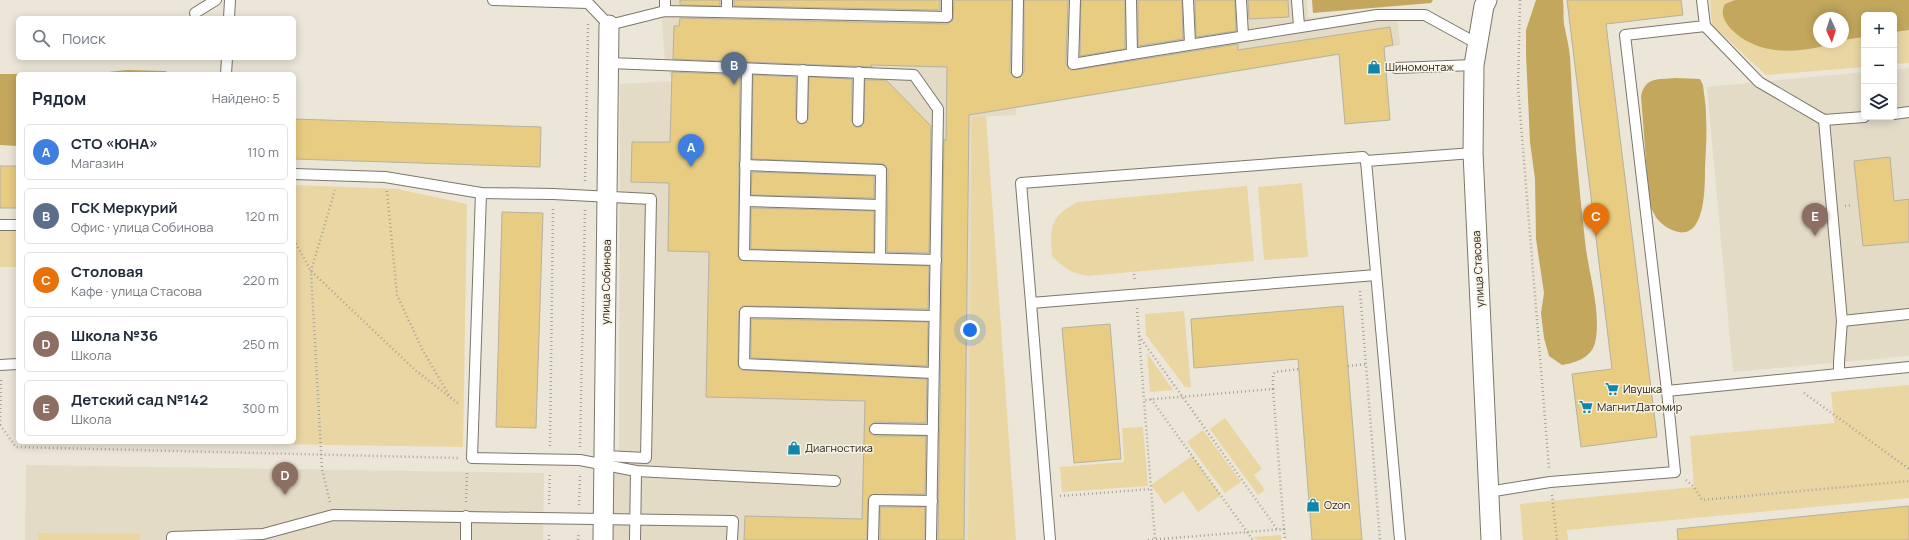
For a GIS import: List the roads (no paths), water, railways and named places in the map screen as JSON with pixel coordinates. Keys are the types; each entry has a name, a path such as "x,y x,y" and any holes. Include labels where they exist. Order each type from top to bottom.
{"street":[{"name":"улица Стасова","path":"1487,0 1484,6 1476,43 1474,65 1473,153 1491,540"},
{"name":"улица Собинова","path":"603,540 609,25"}],"lane":[{"path":"195,13 216,0"},
{"path":"229,16 230,0"},
{"path":"493,0 588,3 609,25 665,10 947,17 947,0"},
{"path":"665,0 665,10"},
{"path":"727,0 727,12"},
{"path":"1017,72 1018,0"},
{"path":"1075,0 1073,64 1243,35 1377,15 1424,15 1476,43"},
{"path":"1131,0 1132,54"},
{"path":"1188,0 1190,44"},
{"path":"1241,0 1243,35"},
{"path":"1297,0 1299,26"},
{"path":"1702,0 1705,26 1759,82 1824,120 1861,116"},
{"path":"1488,492 1550,482 1675,472 1667,391 1625,35 1705,26"},
{"path":"226,72 227,60"},
{"path":"609,63 914,75 938,109 931,540"},
{"path":"1396,68 1474,65"},
{"path":"747,69 744,255 936,260"},
{"path":"802,118 803,70"},
{"path":"858,121 859,72"},
{"path":"1897,114 1909,112"},
{"path":"1824,120 1842,321 1838,362 1839,374"},
{"path":"1366,161 1473,153"},
{"path":"1050,540 1021,183 1361,155 1366,161 1400,540"},
{"path":"745,165 881,170 880,258"},
{"path":"296,174 385,177 482,193 553,194 651,199 646,458 580,460 472,458 482,193"},
{"path":"745,201 880,205"},
{"path":"0,224 16,224"},
{"path":"1031,303 1376,275"},
{"path":"933,372 744,364 745,312 934,316"},
{"path":"1842,321 1909,314"},
{"path":"0,364 16,364"},
{"path":"1667,391 1909,367"},
{"path":"875,429 933,430"},
{"path":"604,460 636,472 835,480"},
{"path":"635,540 636,472"},
{"path":"873,540 874,500 932,502"},
{"path":"172,540 172,537 263,534 333,515 549,517 733,521 732,540"},
{"path":"466,516 466,540"}],"place":[{"name":"Шиномонтаж","path":"1374,67"},
{"name":"ГСК Меркурий","path":"734,85"},
{"name":"СТО «ЮНА»","path":"691,167"},
{"name":"Столовая","path":"1596,236"},
{"name":"Детский сад №142","path":"1815,236"},
{"name":"Ивушка","path":"1612,389"},
{"name":"МагнитДатомир","path":"1586,407"},
{"name":"Диагностика","path":"794,448"},
{"name":"Школа №36","path":"285,495"},
{"name":"Ozon","path":"1313,505"}]}
